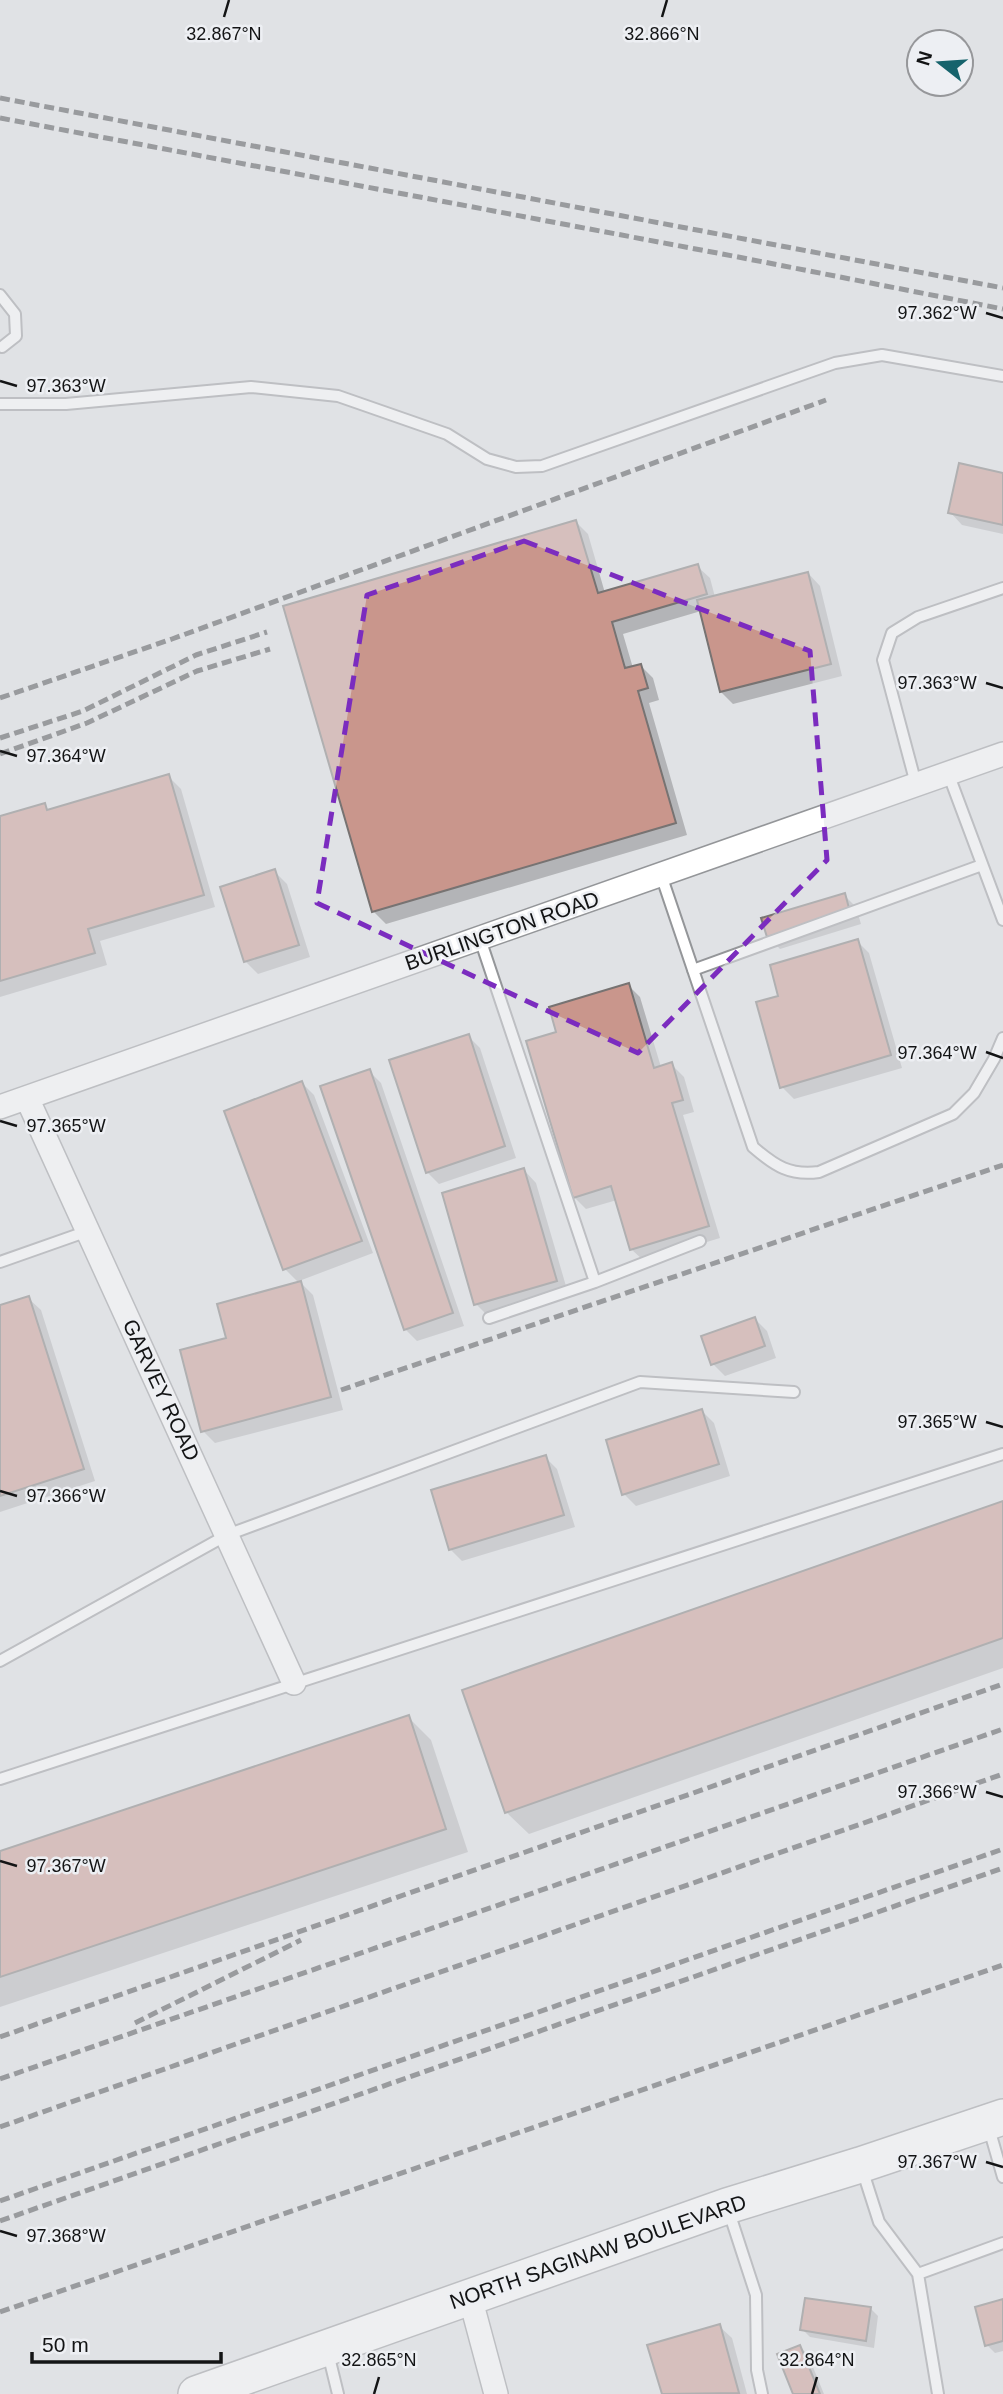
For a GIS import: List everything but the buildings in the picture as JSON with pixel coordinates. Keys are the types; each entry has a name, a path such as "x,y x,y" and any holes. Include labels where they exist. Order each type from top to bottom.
{"main road":[{"name":"NORTH SAGINAW BOULEVARD","path":"207,2392 326,2347 727,2206 995,2120"}],"street":[{"name":"BURLINGTON ROAD","path":"0,1107 1003,754"},
{"name":"GARVEY ROAD","path":"27,1098 294,1683"},
{"path":"470,2297 496,2394"}],"lane":[{"path":"0,295 15,314 16,336 2,347"},
{"path":"0,404 66,404 251,387 338,397 447,434 487,458 516,467 542,466 835,363 882,355 1003,376"},
{"path":"916,784 883,660 891,633 918,617 1003,588"},
{"path":"948,773 1003,920"},
{"path":"693,970 982,865"},
{"path":"661,875 753,1147 786,1170 803,1174 819,1172 953,1114 974,1093 1003,1038"},
{"path":"480,939 596,1282"},
{"path":"0,1262 88,1231"},
{"path":"489,1318 596,1282 700,1241"},
{"path":"0,1661 227,1535 640,1382 794,1392"},
{"path":"0,1779 1003,1454"},
{"path":"995,2120 1003,2176"},
{"path":"860,2165 879,2222 918,2274 938,2394"},
{"path":"727,2206 756,2295 757,2359 762,2394"},
{"path":"918,2274 1003,2243"},
{"path":"326,2347 338,2394"}],"highlighted area":[{"path":"524,541 810,651 827,860 638,1053 317,903 367,595"}],"railway":[{"path":"0,98 1003,288"},
{"path":"0,118 1003,309"},
{"path":"0,698 172,639 826,400"},
{"path":"0,738 83,711 196,655 267,632"},
{"path":"0,754 87,723 197,671 270,649"},
{"path":"341,1390 1003,1165"},
{"path":"0,2037 1003,1684"},
{"path":"0,2079 1003,1729"},
{"path":"0,2127 1003,1774"},
{"path":"0,2201 1003,1849"},
{"path":"0,2221 1003,1868"},
{"path":"135,2023 301,1940"},
{"path":"0,2312 1003,1965"}]}
